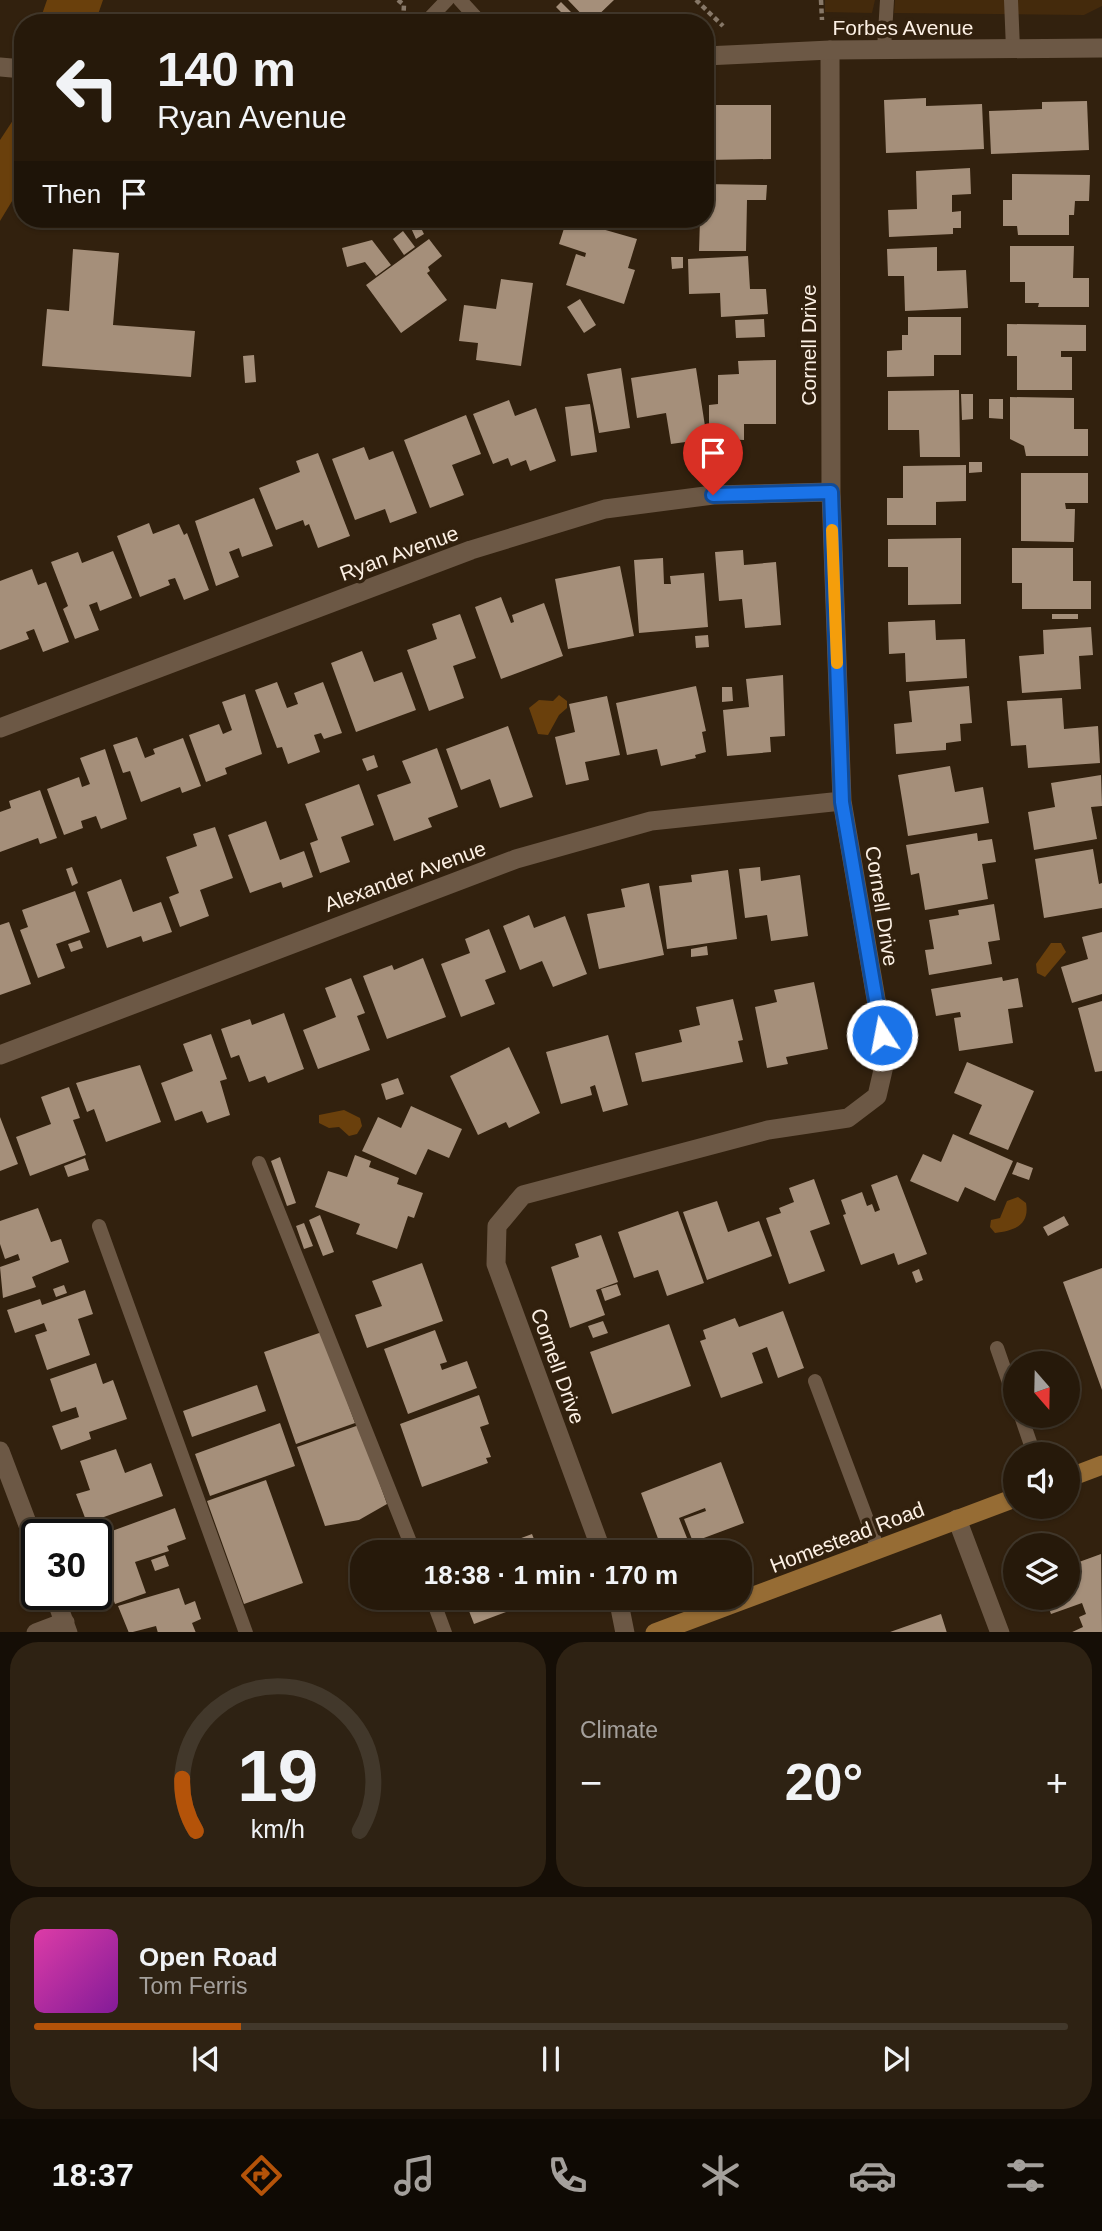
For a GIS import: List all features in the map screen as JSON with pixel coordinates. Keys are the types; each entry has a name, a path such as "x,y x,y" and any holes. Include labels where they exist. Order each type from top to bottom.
{"main road":[{"path":"1080,1473 1102,1465"},
{"name":"Homestead Road","path":"658,1632 1003,1502"}],"street":[{"name":"Forbes Avenue","path":"714,56 830,50 1102,48"},
{"name":"Cornell Drive","path":"598,1540 496,1264 497,1226 523,1195 768,1130 848,1118 877,1096 886,1057 842,802 831,492 830,50"},
{"name":"Ryan Avenue","path":"0,728 471,550 606,509 713,495 831,492"},
{"name":"Alexander Avenue","path":"0,1055 516,859 651,821 842,802"},
{"path":"0,1451 26,1519"},
{"path":"957,1519 1000,1632"},
{"path":"41,1632 66,1627 60,1610"},
{"path":"620,1610 625,1632"}],"lane":[{"path":"434,14 447,0"},
{"path":"460,0 473,14"},
{"path":"884,49 887,0"},
{"path":"1011,0 1013,49"},
{"path":"259,1164 320,1310 409,1540"},
{"path":"99,1226 246,1632"},
{"path":"997,1348 1003,1365"},
{"path":"815,1381 878,1549"},
{"path":"436,1610 445,1632"}],"path":[{"path":"696,0 711,14"},
{"path":"821,0 822,20"},
{"path":"714,17 723,26"}],"shaded area":[{"path":"47,0 103,0 98,14 42,14"},
{"path":"825,0 875,0 872,13 825,12"},
{"path":"895,0 1102,0 1102,6 1084,15 894,13"},
{"path":"14,119 14,198 0,221 0,140"},
{"path":"559,695 567,701 567,708 559,715 548,735 538,734 529,708 539,700 553,701"},
{"path":"1051,943 1061,943 1066,952 1045,977 1037,973 1036,964"},
{"path":"344,1110 360,1118 362,1126 357,1134 349,1136 339,1127 329,1128 319,1123 319,1115"},
{"path":"1018,1197 1026,1203 1027,1211 1023,1222 1008,1231 995,1233 990,1227 991,1220 1000,1218 1007,1201"}],"building":[{"path":"568,0 614,0 599,14 581,14"},
{"path":"561,2 573,14 563,14 556,7"},
{"path":"926,98 926,106 982,104 984,149 886,153 884,100"},
{"path":"1087,101 1089,150 991,154 989,111 1042,109 1042,102"},
{"path":"715,105 771,105 771,159 714,160"},
{"path":"970,168 971,194 952,195 952,212 961,211 961,228 953,228 953,234 889,237 888,210 917,209 916,171"},
{"path":"1012,174 1090,175 1089,201 1075,201 1074,215 1069,215 1069,235 1018,235 1017,226 1003,226 1003,200 1012,200"},
{"path":"714,184 767,185 766,200 747,200 746,251 699,251 700,228 714,228"},
{"path":"411,228 421,228 424,234 416,239"},
{"path":"564,228 598,228 637,239 628,268 635,270 624,304 566,285 576,254 585,257 586,253 559,244"},
{"path":"403,231 415,247 404,255 393,239"},
{"path":"429,239 442,256 428,267 430,271 427,273 447,300 401,333 366,285"},
{"path":"372,240 391,265 376,276 365,262 347,267 342,248"},
{"path":"1010,246 1074,246 1073,278 1089,278 1089,307 1038,307 1039,303 1025,303 1025,282 1010,282"},
{"path":"937,247 937,271 966,270 968,308 905,311 904,276 888,276 887,249"},
{"path":"73,249 119,253 113,325 195,331 191,377 42,366 47,309 69,311"},
{"path":"748,256 750,289 766,289 768,314 721,317 720,293 689,294 688,259"},
{"path":"671,257 683,257 683,268 672,269"},
{"path":"501,279 533,283 521,366 476,360 478,343 459,341 464,305 496,309"},
{"path":"580,299 596,325 584,333 567,307"},
{"path":"908,317 961,317 961,355 934,355 934,376 887,377 887,351 902,350 902,335 908,335"},
{"path":"764,319 765,337 736,338 735,320"},
{"path":"1007,324 1086,325 1086,351 1061,351 1061,357 1072,357 1072,390 1017,390 1017,356 1007,356"},
{"path":"254,355 256,382 245,383 243,356"},
{"path":"776,360 776,424 744,424 744,440 719,439 718,424 709,425 709,405 718,404 718,375 739,374 738,361"},
{"path":"621,368 630,428 599,433 587,374"},
{"path":"696,368 707,439 671,444 666,413 637,418 631,378"},
{"path":"959,390 960,457 920,457 919,430 888,430 888,391"},
{"path":"961,394 973,394 973,419 962,420"},
{"path":"1010,397 1074,398 1074,429 1088,429 1088,456 1026,456 1024,446 1010,439"},
{"path":"989,399 1003,399 1003,419 989,418"},
{"path":"509,400 515,416 536,408 556,461 530,471 526,460 511,466 508,458 493,464 473,414"},
{"path":"590,404 597,452 571,456 565,407"},
{"path":"466,415 481,454 452,465 464,495 430,508 404,440"},
{"path":"364,447 369,460 393,451 417,513 390,523 385,509 355,520 332,459"},
{"path":"318,453 350,536 318,548 309,524 305,526 303,520 276,530 259,488 300,472 296,461"},
{"path":"969,462 982,462 982,472 969,473"},
{"path":"966,465 966,501 936,502 936,525 887,525 887,498 903,498 903,466"},
{"path":"1021,473 1088,473 1088,503 1065,503 1066,509 1075,509 1074,542 1021,541"},
{"path":"254,498 273,546 242,557 239,548 229,552 239,577 216,586 195,521"},
{"path":"149,523 153,534 179,524 184,535 187,533 209,590 184,600 175,578 168,580 170,585 140,597 117,536"},
{"path":"961,538 961,604 908,605 908,567 888,567 888,539"},
{"path":"1012,548 1073,548 1073,581 1091,581 1091,609 1022,609 1022,583 1012,583"},
{"path":"743,550 744,565 776,562 781,625 745,628 742,599 719,601 715,552"},
{"path":"113,551 132,598 100,611 97,602 89,605 99,630 75,639 63,609 68,606 51,562 78,552 82,563"},
{"path":"663,558 664,584 671,584 670,576 704,573 708,627 639,633 634,560"},
{"path":"620,566 634,636 568,649 555,579"},
{"path":"32,569 38,585 46,582 69,642 43,652 34,629 26,632 29,639 0,650 0,581"},
{"path":"501,597 511,623 514,622 512,615 544,603 563,656 501,679 475,607"},
{"path":"460,614 476,658 453,666 464,698 429,711 407,650 437,639 432,624"},
{"path":"1052,614 1078,614 1078,619 1052,619"},
{"path":"935,620 936,640 965,639 967,678 906,682 905,653 889,654 888,622"},
{"path":"1091,627 1093,655 1079,656 1081,689 1022,693 1019,656 1044,654 1043,630"},
{"path":"708,635 709,647 696,648 695,636"},
{"path":"362,651 374,682 402,672 416,710 356,732 331,663"},
{"path":"783,675 785,736 770,737 771,752 727,756 723,710 749,707 746,679"},
{"path":"277,682 287,708 298,704 294,693 323,682 342,733 324,739 321,733 314,735 320,752 288,764 282,747 277,748 255,690"},
{"path":"696,686 706,731 702,732 706,752 695,755 696,758 661,766 657,749 627,755 616,703"},
{"path":"969,686 972,723 960,724 961,741 946,743 946,750 896,754 894,724 912,722 909,691"},
{"path":"722,687 732,687 733,701 722,702"},
{"path":"245,694 262,754 225,768 227,774 206,782 189,735 219,724 223,734 232,730 222,702"},
{"path":"607,696 620,755 585,762 589,780 566,785 555,737 575,732 569,704"},
{"path":"1062,698 1064,729 1098,726 1100,763 1028,768 1026,745 1011,746 1007,701"},
{"path":"508,726 533,797 500,808 490,779 461,790 446,749"},
{"path":"137,737 145,758 155,754 153,749 183,738 201,786 182,793 180,787 141,802 130,771 123,773 113,745"},
{"path":"437,748 458,807 428,818 432,827 394,841 377,795 411,783 402,761"},
{"path":"105,749 127,819 101,829 96,816 81,821 83,828 64,835 47,789 79,777 82,787 90,784 80,758"},
{"path":"374,755 378,767 367,771 362,759"},
{"path":"950,766 955,792 983,787 989,823 908,836 898,775"},
{"path":"1101,775 1102,806 1091,807 1097,839 1034,850 1028,812 1055,807 1051,783"},
{"path":"359,784 374,825 341,837 350,862 320,873 310,843 318,840 305,804"},
{"path":"40,790 57,838 40,844 38,838 0,852 0,812 11,808 9,801"},
{"path":"266,821 280,860 304,851 313,877 283,888 281,882 250,893 228,835"},
{"path":"215,827 233,878 200,890 209,916 180,927 169,897 179,893 166,857 197,846 193,834"},
{"path":"977,833 978,841 992,839 996,862 982,864 988,899 925,910 919,873 911,875 906,845"},
{"path":"1093,849 1099,884 1102,883 1102,908 1044,918 1035,859"},
{"path":"72,867 78,883 72,886 66,869"},
{"path":"760,867 761,881 800,875 808,936 771,941 767,915 745,918 739,869"},
{"path":"728,870 737,939 667,949 659,886 692,882 691,875"},
{"path":"121,879 133,912 161,902 172,932 143,942 141,936 107,948 87,892"},
{"path":"649,883 664,955 599,969 587,914 625,907 621,889"},
{"path":"75,891 90,932 56,944 65,968 38,978 20,930 28,927 22,910"},
{"path":"994,904 1000,940 988,942 992,964 929,975 925,950 934,949 929,920 959,915 958,910"},
{"path":"529,915 534,928 565,916 587,974 553,987 542,961 520,970 503,926"},
{"path":"9,922 31,984 0,995 0,925"},
{"path":"489,929 506,972 485,980 495,1004 461,1017 441,964 470,953 465,939"},
{"path":"1102,932 1102,994 1072,1003 1061,967 1088,959 1082,937"},
{"path":"80,940 83,948 71,952 68,944"},
{"path":"707,946 708,955 691,957 691,949"},
{"path":"423,958 446,1017 387,1039 363,976 392,965 394,970"},
{"path":"1002,977 1003,981 1018,978 1023,1007 1008,1009 1013,1043 959,1051 954,1018 961,1017 960,1012 936,1016 931,989"},
{"path":"351,978 365,1013 357,1016 370,1050 318,1069 303,1030 336,1017 325,988"},
{"path":"814,982 828,1049 786,1057 788,1064 767,1068 755,1007 777,1002 774,990"},
{"path":"733,999 743,1040 738,1041 743,1062 642,1082 635,1053 682,1042 679,1030 700,1025 696,1007"},
{"path":"1102,1001 1102,1071 1095,1072 1078,1008"},
{"path":"284,1013 304,1069 268,1083 265,1076 249,1082 239,1055 231,1058 221,1029 250,1019 252,1025"},
{"path":"211,1034 227,1079 220,1081 230,1115 207,1123 202,1111 175,1121 161,1083 193,1071 183,1044"},
{"path":"608,1035 628,1105 603,1112 595,1085 590,1087 592,1095 561,1104 546,1052"},
{"path":"509,1047 540,1113 509,1128 506,1122 478,1135 450,1076"},
{"path":"967,1062 1034,1091 1008,1150 969,1134 982,1105 954,1093"},
{"path":"140,1065 161,1122 106,1142 94,1109 87,1112 76,1083"},
{"path":"398,1078 404,1094 386,1100 381,1084"},
{"path":"69,1087 80,1118 73,1120 86,1155 30,1176 16,1137 51,1124 41,1097"},
{"path":"411,1106 462,1129 449,1158 428,1149 416,1175 362,1151 378,1117 401,1128"},
{"path":"0,1117 18,1164 0,1171"},
{"path":"953,1134 1013,1161 995,1201 965,1187 958,1202 910,1181 923,1154 941,1162"},
{"path":"355,1155 371,1161 369,1167 399,1178 397,1184 423,1193 414,1218 408,1216 397,1249 356,1234 360,1224 315,1207 328,1171 347,1177"},
{"path":"280,1157 296,1203 287,1206 271,1161"},
{"path":"85,1158 89,1170 68,1177 64,1166"},
{"path":"1017,1162 1033,1168 1029,1180 1012,1174"},
{"path":"897,1175 927,1254 898,1265 894,1253 861,1265 843,1215 846,1214 841,1200 862,1192 867,1206 872,1204 875,1212 880,1210 871,1185"},
{"path":"814,1179 830,1224 810,1231 825,1271 789,1284 766,1218 781,1213 779,1208 794,1202 789,1188"},
{"path":"717,1201 728,1232 759,1221 772,1256 707,1280 683,1212"},
{"path":"38,1208 51,1242 61,1239 69,1262 32,1277 36,1287 3,1298 0,1267 20,1260 18,1254 5,1259 0,1244 0,1221"},
{"path":"678,1211 704,1283 667,1296 658,1270 634,1278 618,1232"},
{"path":"320,1215 334,1252 323,1256 309,1220"},
{"path":"1064,1216 1069,1225 1048,1236 1043,1227"},
{"path":"304,1223 313,1246 304,1249 296,1226"},
{"path":"601,1235 618,1282 596,1290 605,1315 570,1328 551,1267 579,1257 575,1244"},
{"path":"422,1263 443,1321 367,1348 355,1315 382,1306 372,1281"},
{"path":"1102,1268 1102,1390 1063,1282"},
{"path":"919,1269 923,1280 916,1283 912,1272"},
{"path":"617,1284 621,1295 605,1301 601,1289"},
{"path":"64,1285 67,1293 56,1297 53,1289"},
{"path":"85,1290 93,1314 78,1319 90,1355 47,1370 35,1335 47,1331 44,1323 15,1333 7,1310 40,1299 42,1305"},
{"path":"783,1311 804,1368 778,1378 767,1347 752,1353 763,1383 721,1398 700,1341 706,1339 703,1330 735,1318 739,1327"},
{"path":"603,1321 608,1333 593,1338 588,1326"},
{"path":"669,1324 691,1386 612,1414 590,1352"},
{"path":"435,1330 447,1362 440,1364 442,1370 467,1361 477,1388 408,1414 384,1349"},
{"path":"322,1332 355,1423 296,1444 264,1352"},
{"path":"96,1363 103,1384 113,1380 127,1419 89,1432 91,1439 61,1450 52,1426 79,1417 76,1407 61,1412 50,1379"},
{"path":"257,1385 266,1411 192,1437 183,1411"},
{"path":"479,1395 489,1424 480,1427 491,1457 486,1458 488,1463 422,1487 400,1424"},
{"path":"280,1423 295,1466 210,1496 195,1454"},
{"path":"359,1425 387,1504 359,1520 325,1526 297,1447"},
{"path":"116,1449 125,1473 151,1463 163,1496 98,1519 85,1519 76,1494 90,1490 80,1461"},
{"path":"721,1462 744,1523 692,1540 684,1519 706,1511 705,1508 679,1518 688,1540 659,1540 641,1493"},
{"path":"266,1480 303,1583 244,1604 207,1501"},
{"path":"175,1508 186,1539 167,1546 169,1551 135,1562 146,1593 115,1604 112,1595 112,1531"},
{"path":"532,1534 534,1540 516,1540"},
{"path":"1101,1554 1102,1632 1072,1632 1083,1627 1079,1617 1086,1614 1080,1604 1080,1562"},
{"path":"165,1555 169,1566 155,1571 151,1560"},
{"path":"179,1588 185,1605 195,1601 201,1619 192,1623 196,1632 158,1632 156,1626 129,1632 118,1606"},
{"path":"469,1610 512,1610 474,1624"},
{"path":"941,1614 947,1632 890,1632"}],"slow traffic":[{"path":"832,530 837,663"}],"route":[{"path":"713,495 831,492 842,802 882,1035"}]}
